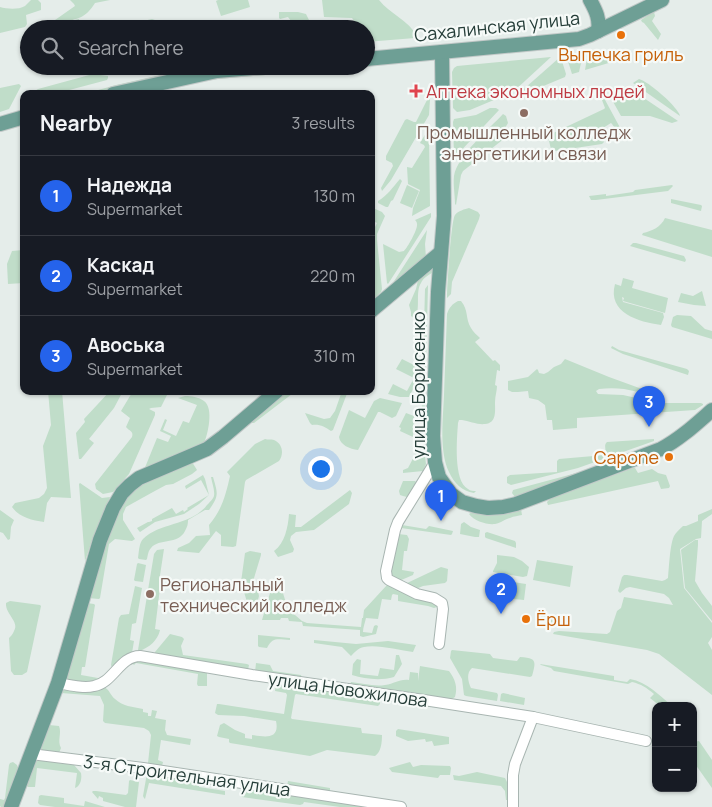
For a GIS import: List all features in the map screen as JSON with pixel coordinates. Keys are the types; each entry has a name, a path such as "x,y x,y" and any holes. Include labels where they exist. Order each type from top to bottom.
{"main road":[{"name":"Сахалинская улица","path":"375,58 586,37 598,32 599,24 598,16 590,0"},
{"path":"598,32 662,0"},
{"name":"улица Борисенко","path":"442,52 444,216 438,292 433,436 435,462 439,477 444,486 462,502 488,508 509,506 588,478 661,449 669,445 710,413"},
{"path":"132,90 199,75"},
{"path":"0,124 20,118"},
{"name":"улица Борисенко","path":"375,309 440,253"},
{"path":"12,807 58,683 97,549 113,508 122,493 139,478 207,449 271,395"}],"street":[{"path":"435,462 399,521 395,530 386,571 389,580 417,594 438,599 442,603 439,644"},
{"name":"улица Новожилова","path":"58,683 93,687 104,682 128,660 135,656 140,656 252,675 533,717 646,741"},
{"path":"513,807 515,764 533,717"},
{"name":"3-я Строительная улица","path":"31,754 144,768 401,807"}],"green space":[{"path":"31,0 38,0 41,3 41,10 26,15 27,20 20,20 20,28 0,33 0,7 9,9 25,6"},
{"path":"70,0 110,0 95,3 88,12 77,19 55,20 75,6"},
{"path":"248,0 250,7 221,16 216,1"},
{"path":"322,0 379,0 409,26 417,36 415,38 375,41 375,20 324,17"},
{"path":"279,12 298,12 306,14 309,20 290,20 288,17 279,18"},
{"path":"653,12 655,16 652,21 661,34 658,40 641,20"},
{"path":"599,52 612,62 585,70 588,53"},
{"path":"583,54 579,72 572,74 566,55"},
{"path":"551,57 513,92 470,110 457,112 453,108 452,72 457,66"},
{"path":"561,58 566,74 565,77 517,97 517,95"},
{"path":"89,75 108,76 107,80 69,90 36,90"},
{"path":"160,75 176,75 110,90 98,90"},
{"path":"229,75 265,75 198,82 217,76"},
{"path":"639,79 649,84 662,95 680,116 633,83"},
{"path":"19,84 21,86 9,109 0,112 0,88"},
{"path":"629,88 678,121 672,123 650,116 621,116 611,96"},
{"path":"428,98 430,99 429,115 391,180 382,191 381,188 393,166 392,163 386,160 386,156 405,120 416,122"},
{"path":"604,98 624,138 622,138 611,123 598,131 604,142 602,144 555,151 551,149 549,135 604,109 602,100"},
{"path":"490,108 499,110 454,156 454,119 476,115"},
{"path":"503,114 506,116 508,123 505,128 505,138 463,171 456,205 454,176 456,168 467,152"},
{"path":"428,132 430,206 412,216 420,190 408,184 407,167 412,168 425,147 420,143"},
{"path":"400,179 402,181 388,207 378,203 378,201"},
{"path":"407,185 419,191 412,208 400,203"},
{"path":"672,185 668,191 596,200 591,200 589,196 606,194 606,196"},
{"path":"671,199 701,205 701,211 671,203"},
{"path":"469,208 480,215 452,282 451,294 447,298 452,229 455,215"},
{"path":"375,209 385,216 377,234 382,289 375,297 375,227 377,223 375,222"},
{"path":"431,213 431,217 388,284 383,244 399,252 404,251 416,230 417,223 415,220"},
{"path":"665,218 712,230 712,257 642,235 659,226"},
{"path":"427,230 426,258 389,289"},
{"path":"633,243 684,256 686,260 685,262 630,246"},
{"path":"20,250 20,283 8,284 7,264 12,251"},
{"path":"432,268 433,272 423,280 419,287 418,310 415,319 411,316 409,305 419,276"},
{"path":"623,278 634,281 632,288 668,298 665,313 623,301 624,298 622,297 623,302 663,313 664,317 661,325 635,318 620,309 614,294 615,284 621,286"},
{"path":"428,285 424,440 421,438 425,289"},
{"path":"702,291 706,306 678,302 681,293 693,296"},
{"path":"461,301 469,324 480,338 475,342 493,361 495,360 500,365 500,371 497,370 495,413 492,421 485,424 459,420 458,423 458,469 463,484 471,491 476,491 474,493 462,488 453,480 446,464 443,445 447,314 451,306"},
{"path":"677,315 691,316 705,329 712,331 712,339 672,327 673,317"},
{"path":"612,346 619,350 687,369 689,371 688,375 623,354 611,348"},
{"path":"402,359 416,366 416,383 409,397 388,394 393,384 407,391 414,378 396,369"},
{"path":"565,359 664,397 618,388 599,389 596,391 598,394 623,395 659,403 701,403 703,405 695,410 577,418 577,428 553,430 552,420 547,420 545,405 538,400 529,398 528,391 512,392 508,390 508,381 528,377 537,369 539,373 544,374 561,364"},
{"path":"48,395 62,395 71,498 51,497 47,503 44,522 22,516 12,507 15,503 39,498 47,488 43,446 51,425"},
{"path":"106,395 121,395 114,408 89,439 94,443 79,459 76,433 85,422 84,419"},
{"path":"131,395 167,395 161,407 149,409 155,412 155,415 129,474 113,492 103,494 96,489 95,484 132,437 132,432 126,427 130,418 121,411"},
{"path":"278,395 291,395 254,423 247,423"},
{"path":"341,395 346,395 331,431 320,425 312,425 305,413 324,419 330,418 335,411"},
{"path":"185,396 200,399 207,404 209,421 204,443 144,470 157,438 168,442 171,436 160,431 165,419 167,420 163,430 176,436 183,421 189,423 197,405 178,398"},
{"path":"380,398 402,403 396,416 392,418 378,412 358,450 343,444 339,437 349,410 365,418 374,401"},
{"path":"406,413 414,416 413,437 400,431 401,428 399,427"},
{"path":"265,439 277,442 282,449 282,455 279,461 246,480 236,546 221,546 221,535 216,531 199,553 177,551 178,548 189,543 196,536 210,535 209,525 223,502 227,489 230,476 227,472 255,444"},
{"path":"654,439 654,441 578,468 511,485 507,483 507,477 510,475 557,472 557,461 559,459 605,455 605,445 607,442"},
{"path":"420,445 424,448 426,464 423,471 403,473 403,470 408,468"},
{"path":"655,445 518,497 515,497 512,493 513,490 580,472"},
{"path":"192,462 197,470 192,474 173,484 166,485 126,507 123,520 135,539 132,541 115,539 109,544 100,598 88,598 116,509 133,487"},
{"path":"633,468 638,473 652,469 666,475 669,488 661,489 658,481 548,505 547,502 551,498"},
{"path":"203,475 209,495 201,480 186,489 185,486"},
{"path":"211,477 213,477 217,495 209,510 205,510 188,520 185,531 178,538 154,545 149,550 146,560 139,559 139,548 143,539 158,529 193,517 211,501 214,489"},
{"path":"403,481 416,482 407,497 400,495 399,491"},
{"path":"79,484 102,498 110,497 85,561"},
{"path":"350,490 352,493 349,504 314,530 296,532 291,536 290,540 294,549 293,552 278,557 274,551 281,544 287,529 289,514 296,515 295,527 301,527"},
{"path":"209,495 184,514 155,522 140,532 137,528 172,508 176,514 183,510 184,512 187,508"},
{"path":"521,509 522,515 495,524 481,522 469,514 472,512 502,513"},
{"path":"712,509 712,514 702,521 701,538 680,549 684,588 712,623 712,637 708,643 712,650 712,695 659,654 647,650 553,634 559,631 607,634 610,632 624,597 673,605 664,594 630,587 620,593 618,591 622,577 627,575 662,581 668,578 671,550 675,535 683,526 698,521 698,515"},
{"path":"0,510 14,520 10,539 8,540 0,532"},
{"path":"464,522 480,530 479,537 460,534 461,524"},
{"path":"402,525 426,529 429,526 453,531 451,535 401,528"},
{"path":"485,533 515,541 516,548 486,538"},
{"path":"398,534 407,535 409,539 407,551 404,551 402,570 414,572 413,575 399,581 390,574"},
{"path":"695,540 698,540 698,545 695,581 712,606 712,621 685,588 681,550"},
{"path":"164,549 155,629 160,630 153,643 139,651 154,554 157,550"},
{"path":"250,551 261,553 251,588 258,591 259,596 256,607 247,602 241,582 245,553"},
{"path":"497,555 514,557 522,561 529,567 527,576 493,572 497,563"},
{"path":"537,560 573,566 570,587 533,580"},
{"path":"138,563 146,565 143,582 134,580"},
{"path":"441,567 448,569 447,581 445,583 423,586 416,589 405,584"},
{"path":"507,581 526,584 524,600 504,598"},
{"path":"387,585 438,605 434,608 398,601 398,595 393,594 391,600 382,599 378,619 366,618 363,632 372,633 376,625 378,626 376,634 363,637 360,636 360,630 303,626 302,622 289,621 288,618 262,620 270,593 280,589 286,603 283,609 302,621 361,627 364,610"},
{"path":"135,586 142,588 136,623 132,624 130,640 134,641 132,653 112,668 119,618 121,615 129,614"},
{"path":"10,601 41,606 27,672 22,675 14,675 11,671 9,638 13,633 15,624 6,607 6,603"},
{"path":"87,603 95,605 85,667 82,667 81,675 98,678 99,680 87,684 65,680"},
{"path":"539,613 558,616 558,622 538,627"},
{"path":"170,634 184,639 181,646 183,655 247,664 249,665 248,670 155,654"},
{"path":"258,635 290,638 290,640 274,640 267,648 259,647"},
{"path":"314,640 356,644 388,641 416,645 413,652 369,646 358,649 351,656 342,647 314,643"},
{"path":"452,650 490,654 493,658 517,661 520,657 530,658 534,661 532,676 472,668 468,675 471,688 497,693 497,701 466,696 464,695 462,679 450,658"},
{"path":"396,655 399,655 402,664 394,677 373,679 352,675 353,664 357,659 361,660 360,674 378,676 380,668 394,670"},
{"path":"135,660 205,671 207,672 207,686 198,686 198,674 136,663 134,665 132,663"},
{"path":"256,663 270,665 273,671 301,675 302,678 255,672"},
{"path":"541,665 614,676 614,680 627,682 630,679 642,683 667,702 655,702 650,698 654,694 644,686 632,682 628,684 554,671"},
{"path":"420,666 449,671 455,683 455,697 450,700 350,685 351,682 377,686 409,680 410,672 418,673 418,681"},
{"path":"276,683 380,698 378,706 296,694 291,718 361,728 362,733 382,735 379,752 375,756 327,750 310,756 230,743 229,739 217,736 220,725 224,723 245,734 245,738 252,739 252,735 270,736 274,734 277,727 276,721 244,716 218,715 215,713 217,704 219,704 284,714 287,695 286,693 275,691"},
{"path":"104,687 121,703 143,709 143,712 148,713 148,716 151,716 152,710 157,711 155,718 166,720 165,730 167,735 191,739 190,745 161,740 158,760 163,762 162,766 149,765 151,735 149,731 144,728 105,723 103,721 104,705 100,696 61,693 62,688"},
{"path":"501,694 525,698 524,705 500,701"},
{"path":"49,725 59,726 59,743 61,748 59,753 42,751 41,748"},
{"path":"398,729 449,737 449,744 434,746 432,741 426,742 425,739 408,741 396,736"},
{"path":"697,741 699,741 712,760 712,788 697,767"},
{"path":"37,760 74,765 81,773 80,784 75,788 77,773 37,768 35,787 28,787 26,785"},
{"path":"13,762 19,770 6,807 1,807 0,799 4,800 5,798 9,765"},
{"path":"410,762 413,767 421,765 450,766 450,775 440,775 438,778 392,772 389,768"},
{"path":"477,772 505,778 509,786 508,800 506,800 505,791 501,786 454,780 453,775 459,776"},
{"path":"147,773 200,779 199,787 225,791 225,795 149,783 145,799 143,796"},
{"path":"130,780 139,782 136,807 125,807 103,801 103,798 99,796 98,799 92,792 126,795"},
{"path":"288,781 330,788 330,792 287,786"},
{"path":"242,787 372,807 340,807 304,802 300,805 242,797"},
{"path":"39,796 64,798 64,803 84,806 85,801 105,807 55,807 40,805 38,803"}],"place":[{"name":"Выпечка гриль","path":"621,35"},
{"name":"Аптека экономных людей","path":"416,91"},
{"name":"Промышленный колледж энергетики и связи","path":"524,113"},
{"name":"Авоська","path":"649,427"},
{"name":"Capone","path":"669,457"},
{"name":"Надежда","path":"441,521"},
{"name":"Региональный технический колледж","path":"150,594"},
{"name":"Каскад","path":"501,614"},
{"name":"Ёрш","path":"526,619"}]}
